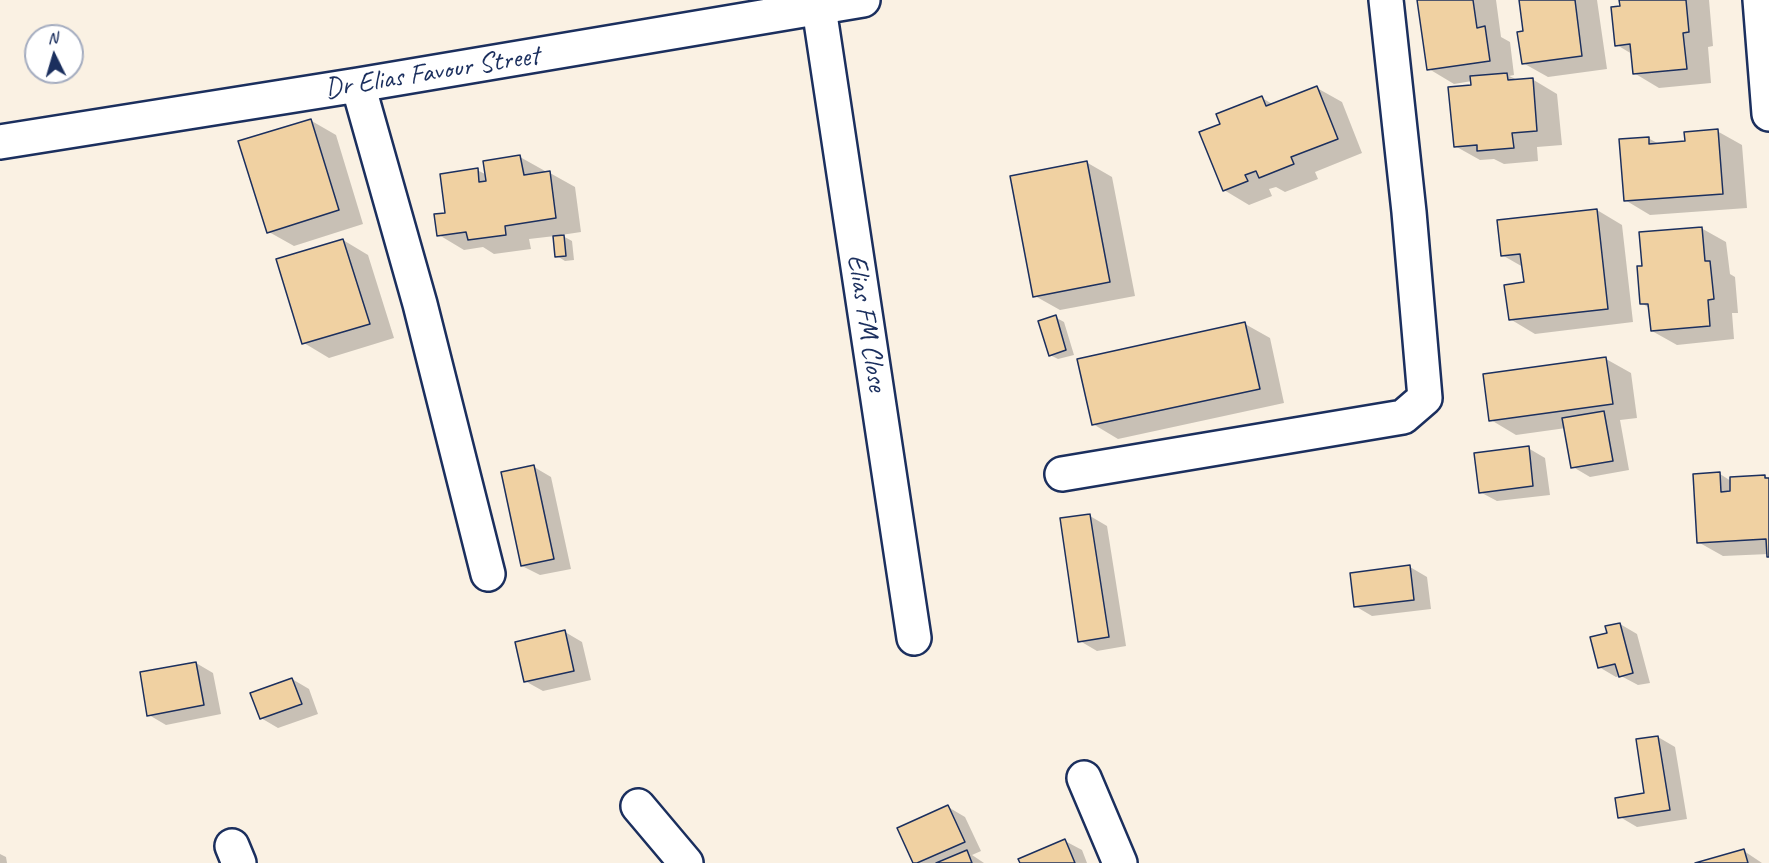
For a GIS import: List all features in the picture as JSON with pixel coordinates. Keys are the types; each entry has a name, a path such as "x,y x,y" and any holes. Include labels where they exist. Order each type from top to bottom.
{"street":[{"name":"Dr Elias Favour Street","path":"0,142 358,85 863,0"},
{"path":"1062,474 1403,417 1425,398 1409,212 1386,0"},
{"path":"1760,0 1769,114"},
{"name":"Elias FM Close","path":"819,8 914,638"},
{"path":"358,85 420,304 488,574"},
{"path":"1084,778 1120,863"},
{"path":"638,806 686,863"}],"building":[{"path":"1417,0 1473,0 1477,28 1485,26 1490,61 1427,70"},
{"path":"1519,0 1575,0 1582,56 1522,64 1517,32 1523,31"},
{"path":"1619,0 1686,0 1689,32 1683,33 1687,69 1633,74 1630,44 1615,46 1611,7 1620,6"},
{"path":"1507,73 1508,80 1533,78 1537,131 1512,133 1514,148 1477,151 1477,145 1454,147 1448,87 1471,85 1470,76"},
{"path":"1317,86 1338,139 1291,157 1294,164 1259,178 1256,171 1245,175 1248,181 1223,191 1199,132 1220,124 1216,114 1262,96 1266,106"},
{"path":"311,119 339,210 267,233 238,141"},
{"path":"1718,129 1723,194 1624,201 1619,139 1649,137 1649,144 1685,141 1684,132"},
{"path":"520,155 524,175 550,171 556,218 505,226 506,235 468,240 466,232 437,236 434,214 445,213 440,174 478,168 479,182 486,181 483,161"},
{"path":"1087,161 1110,282 1033,297 1010,176"},
{"path":"1597,209 1608,309 1509,320 1504,285 1524,282 1520,254 1501,256 1497,220"},
{"path":"1702,227 1705,261 1710,261 1714,299 1708,300 1710,326 1651,331 1648,304 1640,304 1637,266 1642,266 1639,232"},
{"path":"564,235 566,256 555,257 553,236"},
{"path":"343,239 370,324 302,344 276,259"},
{"path":"1056,315 1066,350 1049,356 1038,321"},
{"path":"1245,322 1260,389 1092,425 1077,359"},
{"path":"1606,357 1613,404 1489,421 1483,374"},
{"path":"1604,411 1613,461 1571,468 1562,418"},
{"path":"1529,446 1533,486 1479,493 1474,453"},
{"path":"534,465 554,559 521,566 501,472"},
{"path":"1720,472 1721,492 1730,491 1730,477 1765,475 1765,478 1769,478 1769,557 1767,557 1766,539 1697,543 1693,474"},
{"path":"1090,514 1109,637 1078,642 1060,518"},
{"path":"1410,565 1414,600 1354,607 1350,573"},
{"path":"1620,623 1633,673 1619,677 1615,664 1598,668 1590,637 1607,633 1605,626"},
{"path":"565,630 574,671 524,682 515,642"},
{"path":"196,662 204,705 147,716 140,672"},
{"path":"292,678 302,704 260,719 250,693"},
{"path":"1658,736 1670,810 1618,818 1615,798 1644,793 1636,739"},
{"path":"948,805 965,842 913,863 897,828"},
{"path":"1065,839 1075,863 1020,863 1018,859"},
{"path":"1744,849 1748,863 1695,863"},
{"path":"967,850 972,863 936,863"}]}
